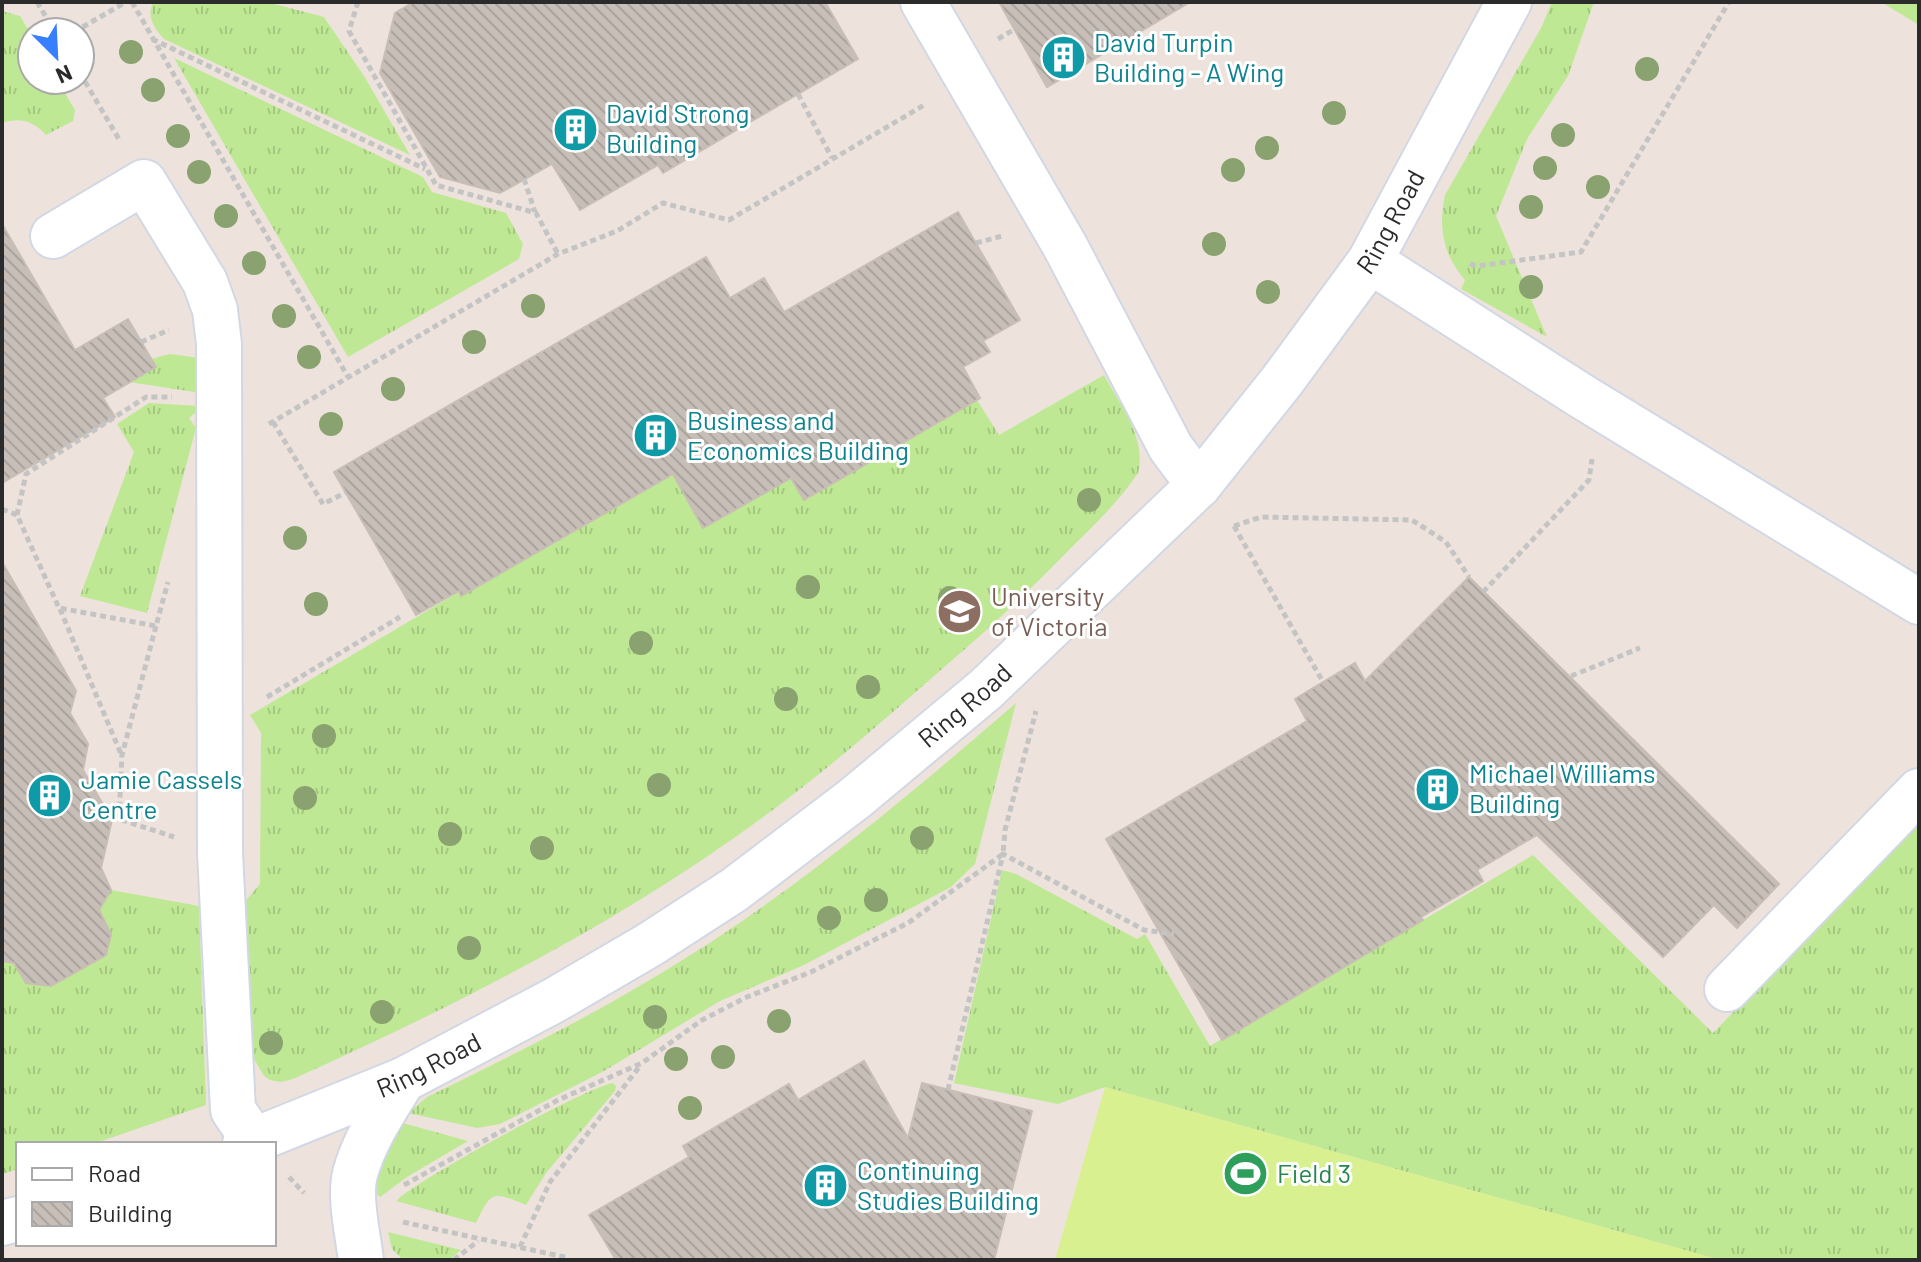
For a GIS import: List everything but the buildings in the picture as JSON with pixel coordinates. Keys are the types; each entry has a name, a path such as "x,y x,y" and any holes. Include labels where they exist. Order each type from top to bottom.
{"street":[{"path":"923,2 1065,246 1171,448 1199,485"},
{"name":"Ring Road","path":"249,1142 403,1080 553,1001 649,945 734,890 854,799 986,689 1199,485 1282,381 1370,261 1509,2"},
{"path":"53,236 144,182 205,282 215,310 221,401 220,853 233,1110 249,1142"},
{"path":"1370,261 1583,397 1919,602"},
{"path":"1727,989 1919,791"},
{"path":"361,1260 354,1176 370,1135 403,1080"}],"path":[{"path":"96,19 126,2"},
{"path":"132,2 348,377"},
{"path":"355,2 349,31 436,185 536,213"},
{"path":"1463,262 1478,266 1581,252 1729,2"},
{"path":"151,39 427,170"},
{"path":"221,454 558,254 617,231 663,203 729,220 969,80"},
{"path":"798,94 832,158"},
{"path":"94,96 144,182"},
{"path":"524,179 536,213 558,254"},
{"path":"122,755 17,515 26,474 146,397 221,401"},
{"path":"273,422 323,504 345,493"},
{"path":"1483,592 1589,480 1593,464 1590,449"},
{"path":"1199,485 1234,526 1323,682"},
{"path":"2,509 17,515"},
{"path":"1234,526 1261,517 1412,520 1446,542 1469,577"},
{"path":"168,580 122,755 119,819 220,853"},
{"path":"59,608 156,626"},
{"path":"221,724 400,617"},
{"path":"1571,676 1640,648"},
{"path":"948,1090 1003,854 1005,830 1037,706"},
{"path":"1003,854 1144,930 1174,934"},
{"path":"398,1188 558,1100 642,1063 702,1020 747,997 811,972 908,923 1003,854"},
{"path":"520,1247 550,1182 642,1063"},
{"path":"390,1219 569,1258"},
{"path":"454,1260 479,1240"}],"green space":[{"path":"153,2 267,2 324,17 364,76 410,155 164,39 152,22"},
{"path":"1552,2 1594,2 1568,76 1527,139 1496,216 1547,337 1461,289 1465,280 1447,251 1442,218 1445,195 1541,28"},
{"path":"1881,2 1919,2 1919,25"},
{"path":"2,11 20,16 16,16 16,96 67,96 75,110 73,121 46,135 26,122 15,120 2,123"},
{"path":"174,58 423,177 432,192 506,213 523,244 519,259 348,357"},
{"path":"170,354 200,358 201,393 129,382 151,359"},
{"path":"1104,375 1135,435 1139,447 1138,473 1122,495 1023,596 844,754 721,847 604,922 543,956 419,1020 293,1079 281,1082 264,1076 247,1047 241,906 260,884 261,733 250,715 459,592 462,596 673,474 704,528 791,478 805,500 977,400 999,435"},
{"path":"149,403 199,406 200,409 189,418 196,428 147,613 80,596 134,452 117,424"},
{"path":"1016,703 975,864 951,887 804,965 720,1001 604,1071 500,1124 477,1128 408,1113 427,1097 625,994 732,928 857,836"},
{"path":"1919,821 1919,1260 1720,1260 1105,1087 1058,1104 954,1083 1002,870 1016,874 1137,939 1145,934 1210,1046 1533,855 1713,1033"},
{"path":"111,890 199,906 206,1105 99,1142 16,1142 16,1170 2,1174 2,961 14,963 26,983 51,986 106,955 111,933 99,911"},
{"path":"613,1083 615,1091 546,1173 526,1205 495,1196 486,1204 476,1223 396,1201 409,1190 502,1136 571,1100"},
{"name":"Field 3","path":"1105,1087 1720,1260 1055,1260"},
{"path":"399,1122 468,1141 380,1197 375,1192 376,1167"},
{"path":"388,1232 461,1250 449,1260 403,1260 392,1249"}],"place":[{"name":"David Turpin Building - A Wing","path":"1063,58"},
{"name":"David Strong Building","path":"575,129"},
{"name":"Business and Economics Building","path":"656,436"},
{"name":"University of Victoria","path":"960,612"},
{"name":"Michael Williams Building","path":"1438,789"},
{"name":"Jamie Cassels Centre","path":"50,795"},
{"name":"Field 3","path":"1246,1174"},
{"name":"Continuing Studies Building","path":"826,1186"}]}
